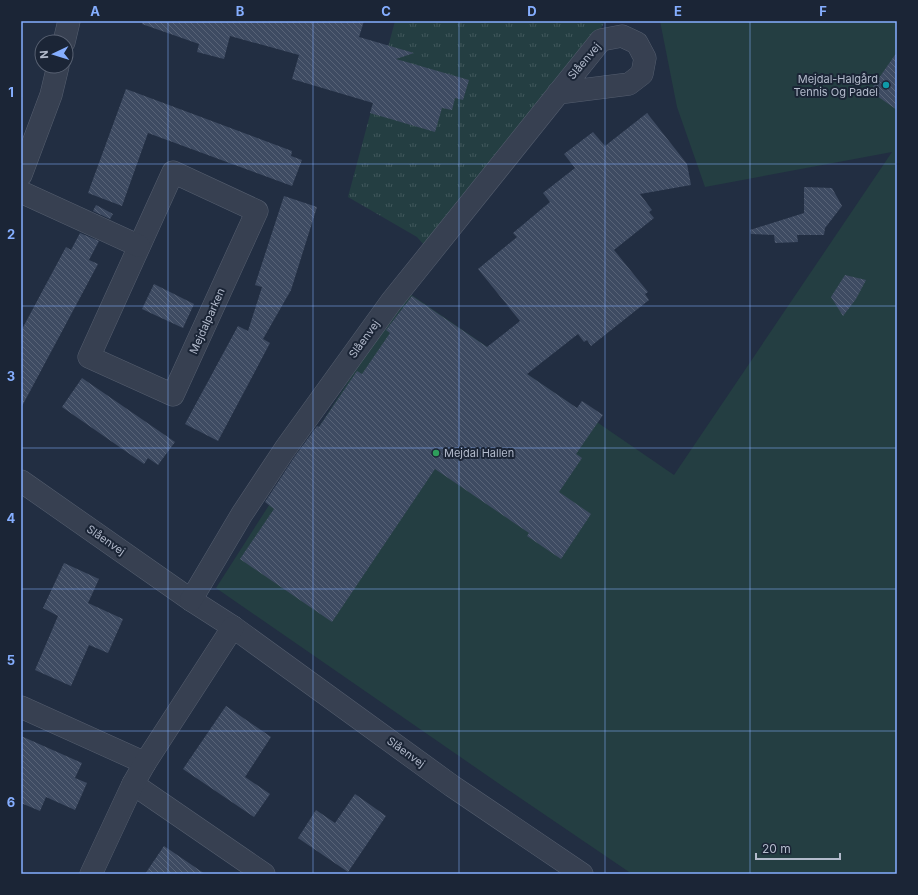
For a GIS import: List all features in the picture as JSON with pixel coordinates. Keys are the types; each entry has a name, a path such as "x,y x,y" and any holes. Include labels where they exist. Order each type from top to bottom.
{"street":[{"path":"66,34 69,21"},
{"name":"Slåenvej","path":"191,600 242,514 285,449 391,302 558,93 601,40 614,29 622,36 637,43 645,58 642,74 629,84 558,93"},
{"path":"21,174 51,95 56,74"},
{"name":"Mejdalparken","path":"173,172 257,211 173,395 89,357 139,246 173,172"},
{"path":"21,192 139,246"},
{"name":"Slåenvej","path":"21,481 191,600 233,627 452,786 582,874"},
{"path":"91,874 133,784 145,763 233,627"},
{"path":"21,707 145,763"},
{"path":"133,784 264,874"}],"green space":[{"path":"395,21 605,21 599,32 424,245 417,237 348,197"},
{"path":"660,21 897,21 897,874 632,874 216,588 406,291 674,475 892,152 705,187 677,107"}],"building":[{"path":"143,21 364,21 359,37 414,53 396,59 469,80 463,100 455,98 452,110 442,108 435,132 370,113 373,103 292,79 299,55 230,36 224,59 197,52 199,44 142,24"},
{"name":"Mejdal-Halgård Tennis Og Padel","path":"897,52 897,110 870,91"},
{"path":"126,89 292,151 291,156 302,160 292,186 148,133 122,206 88,193"},
{"name":"Mejdal Hallen","path":"647,113 687,164 691,185 640,194 652,210 649,212 654,218 614,250 648,292 645,294 649,300 591,346 587,340 584,342 578,334 527,374 577,408 582,401 603,415 576,454 582,458 559,492 591,514 561,559 527,536 529,533 435,469 332,622 240,559 274,509 265,502 295,456 317,426 319,427 357,371 362,374 390,333 386,330 412,296 487,347 520,321 478,269 517,237 513,233 550,202 543,193 575,168 564,154 593,132 605,146"},
{"path":"804,187 832,188 842,206 825,228 824,235 797,235 798,242 775,243 774,235 751,234 750,230 804,213"},
{"path":"284,196 317,207 291,290 263,339 270,343 218,441 185,424 238,326 248,331 262,287 255,285"},
{"path":"96,205 113,214 110,219 93,211"},
{"path":"80,233 99,241 89,260 98,264 21,408 21,331 66,247 71,250"},
{"path":"845,275 866,280 856,299 843,316 831,297"},
{"path":"154,284 194,304 183,328 142,309"},
{"path":"82,378 175,442 158,465 148,458 144,464 62,407"},
{"path":"64,563 99,579 88,603 123,619 108,653 89,645 71,686 35,670 58,616 43,608"},
{"path":"226,706 271,737 245,777 270,794 254,817 183,769"},
{"path":"21,736 82,763 75,778 87,783 75,810 46,797 40,811 21,803"},
{"path":"355,794 386,816 348,872 298,838 316,810 335,823"},
{"path":"164,846 205,874 145,874"}],"place":[{"name":"Mejdal-Halgård Tennis Og Padel","path":"886,85"},
{"name":"Mejdal Hallen","path":"436,453"}]}
